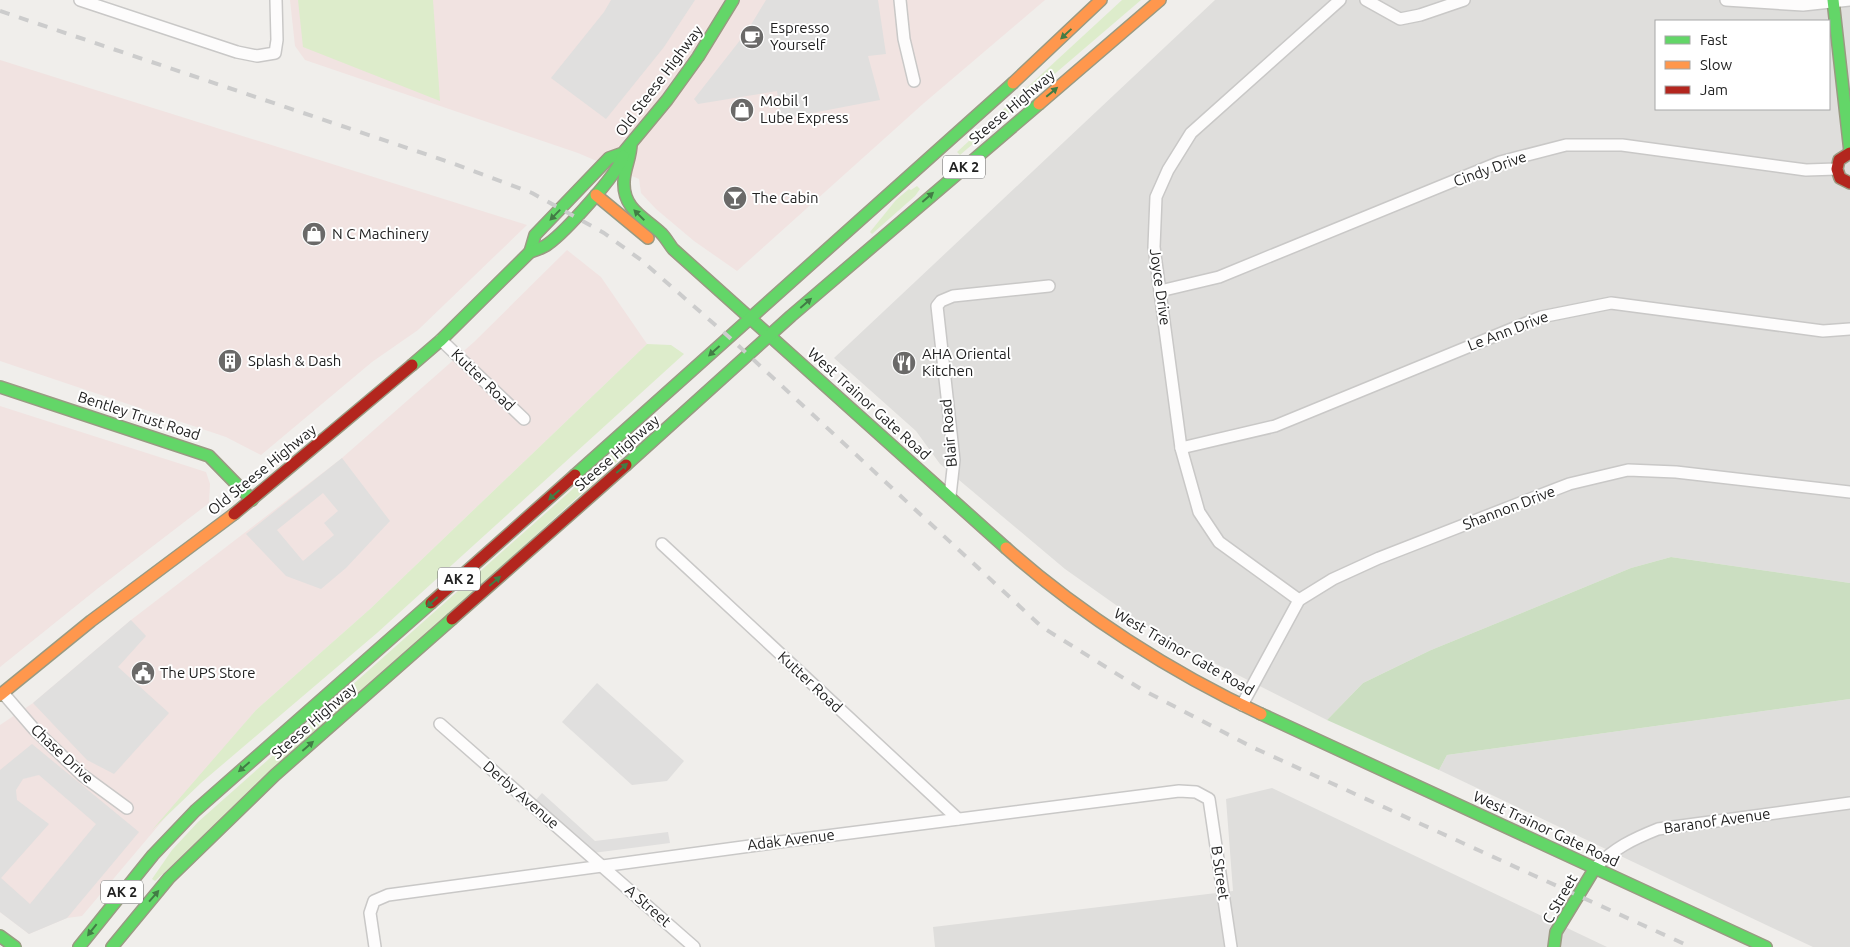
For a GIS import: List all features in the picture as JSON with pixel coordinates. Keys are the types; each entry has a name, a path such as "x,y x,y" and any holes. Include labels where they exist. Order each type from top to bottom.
{"main road":[{"name":"Old Steese Highway","path":"2,694 91,621 252,500 441,340 530,252 548,244 596,196 620,166 627,149 688,71 733,0"},
{"name":"Steese Highway","path":"79,947 153,854 195,810 980,114 1102,0"},
{"name":"Steese Highway","path":"112,947 169,878 239,808 769,336 943,184 1160,0"},
{"path":"1834,1 1850,153 1839,160 1837,169 1840,178 1850,183"},
{"name":"Old Steese Highway","path":"530,252 535,235 609,158 627,149"},
{"name":"West Trainor Gate Road","path":"627,149 631,158 624,179 624,195 640,217 662,234 673,249 1030,569 1088,612 1136,645 1242,705 1766,947"},
{"path":"596,196 597,184 608,170 609,158"},
{"name":"West Trainor Gate Road","path":"596,196 654,243 673,249"},
{"name":"Bentley Trust Road","path":"0,387 170,441 208,456 252,500"},
{"name":"C Street","path":"1554,947 1556,932 1595,868"},
{"path":"0,936 14,947"}],"street":[{"path":"80,0 237,52 257,56 275,53 277,40 276,0"},
{"path":"900,0 904,39 914,81"},
{"name":"Joyce Drive","path":"1299,600 1243,560 1214,535 1199,512 1181,448 1154,247 1154,219 1156,197 1168,170 1192,133 1340,0"},
{"path":"1366,0 1400,19 1420,15 1464,0"},
{"path":"1726,0 1803,5 1850,0"},
{"name":"Cindy Drive","path":"1160,291 1219,277 1500,162 1566,145 1622,146 1806,170 1837,169"},
{"name":"Blair Road","path":"950,496 954,460 937,306 940,301 953,296 1049,286"},
{"name":"Le Ann Drive","path":"1181,448 1275,426 1541,317 1572,309 1612,303 1823,331 1850,329"},
{"name":"Kutter Road","path":"441,340 524,419"},
{"name":"Shannon Drive","path":"1299,600 1333,580 1379,558 1569,484 1602,475 1628,470 1676,472 1850,492"},
{"name":"Kutter Road","path":"662,544 958,819"},
{"path":"1242,705 1299,600"},
{"name":"Chase Drive","path":"2,694 34,729 82,775 127,808"},
{"name":"Derby Avenue","path":"440,724 602,866"},
{"name":"Adak Avenue","path":"374,947 370,913 374,901 388,895 1179,791 1196,792 1209,799"},
{"name":"B Street","path":"1209,799 1231,947"},
{"name":"Baranof Avenue","path":"1595,868 1609,854 1629,840 1658,829 1850,803"},
{"name":"A Street","path":"602,866 694,947"}],"shaded area":[{"path":"290,0 1045,0 924,103 737,271 694,241 656,209 641,193 639,179 578,153 305,60 295,46"},
{"path":"611,0 695,0 664,47 606,119 551,78 604,12"},
{"path":"766,0 878,0 886,54 868,56 880,100 781,119 777,91 698,104 694,99 741,39 752,45 759,33 749,28"},
{"path":"1215,0 1850,0 1850,583 1671,557 1631,568 1431,650 1363,683 1327,720 1157,634 1065,569 940,464 916,431 834,358"},
{"path":"0,60 527,225 418,330 372,362 261,455 226,437 0,361"},
{"path":"567,250 601,277 647,344 370,609 256,710 82,916 67,918 29,934 0,912 0,725 33,703 131,620 342,458 474,342"},
{"path":"0,406 206,472 210,484 209,503 0,667"},
{"path":"342,458 390,521 346,568 321,589 286,576 246,534","holes":["323,493 338,511 324,523 334,535 303,561 277,530"]},
{"path":"131,620 146,636 118,667 169,713 114,774 87,760 33,703"},
{"path":"597,683 684,761 667,781 632,785 562,722"},
{"path":"1850,699 1850,947 1813,947 1439,770 1447,755"},
{"path":"32,744 139,832 67,918 29,934 0,912 0,770","holes":["39,775 96,824 30,904 1,878 49,824 17,800 16,790 23,779"]},
{"path":"1272,788 1607,947 935,947 933,927 1233,891 1226,799"},
{"path":"542,793 595,841 668,832 670,843 593,853 535,801"}],"green space":[{"path":"298,0 433,0 440,101 303,47"},
{"path":"1122,0 1141,0 960,155 957,152"},
{"path":"917,186 920,189 915,196 872,234 870,232 896,200 909,189 911,190"},
{"path":"647,344 671,345 684,354 377,633 202,782 152,830 256,710 370,609"},
{"path":"646,424 650,428 624,455 155,881 152,879 172,850 198,822"},
{"path":"1671,557 1850,583 1850,699 1447,755 1439,770 1327,720 1363,683 1431,650 1631,568"}],"railway":[{"path":"0,11 452,163 532,193 561,209 604,233 641,260 729,337 1042,627 1141,689 1252,747 1691,947"}],"traffic: fast":[{"path":"530,252 535,235 609,158 623,153 667,100 698,57 733,0"},
{"path":"1833,0 1850,152"},
{"path":"575,475 1013,83"},
{"path":"626,465 791,316 1039,104"},
{"path":"631,144 624,182 627,199 636,212 661,233 673,249 1006,548"},
{"path":"412,365 441,340 530,252 539,249 556,238 590,203 611,176 623,156"},
{"path":"0,387 209,456 252,500"},
{"path":"79,947 153,855 195,811 431,603"},
{"path":"112,947 169,878 275,775 452,619"},
{"path":"1261,714 1766,947"},
{"path":"1554,947 1556,932 1595,868"},
{"path":"0,936 15,947"}],"traffic: slow":[{"path":"1013,83 1101,0"},
{"path":"1039,104 1160,0"},
{"path":"596,195 648,238"},
{"path":"0,695 91,621 234,514"},
{"path":"1006,548 1064,596 1160,661 1227,698 1261,714"}],"traffic: jam":[{"path":"1850,153 1839,160 1837,169 1840,178 1850,183"},
{"path":"234,514 412,365"},
{"path":"452,619 626,465"},
{"path":"431,603 575,475"}],"place":[{"name":"Espresso Yourself","path":"752,37"},
{"name":"Mobil 1 Lube Express","path":"742,110"},
{"name":"The Cabin","path":"735,198"},
{"name":"N C Machinery","path":"314,234"},
{"name":"Splash & Dash","path":"230,361"},
{"name":"AHA Oriental Kitchen","path":"904,363"},
{"name":"The UPS Store","path":"143,673"}]}
